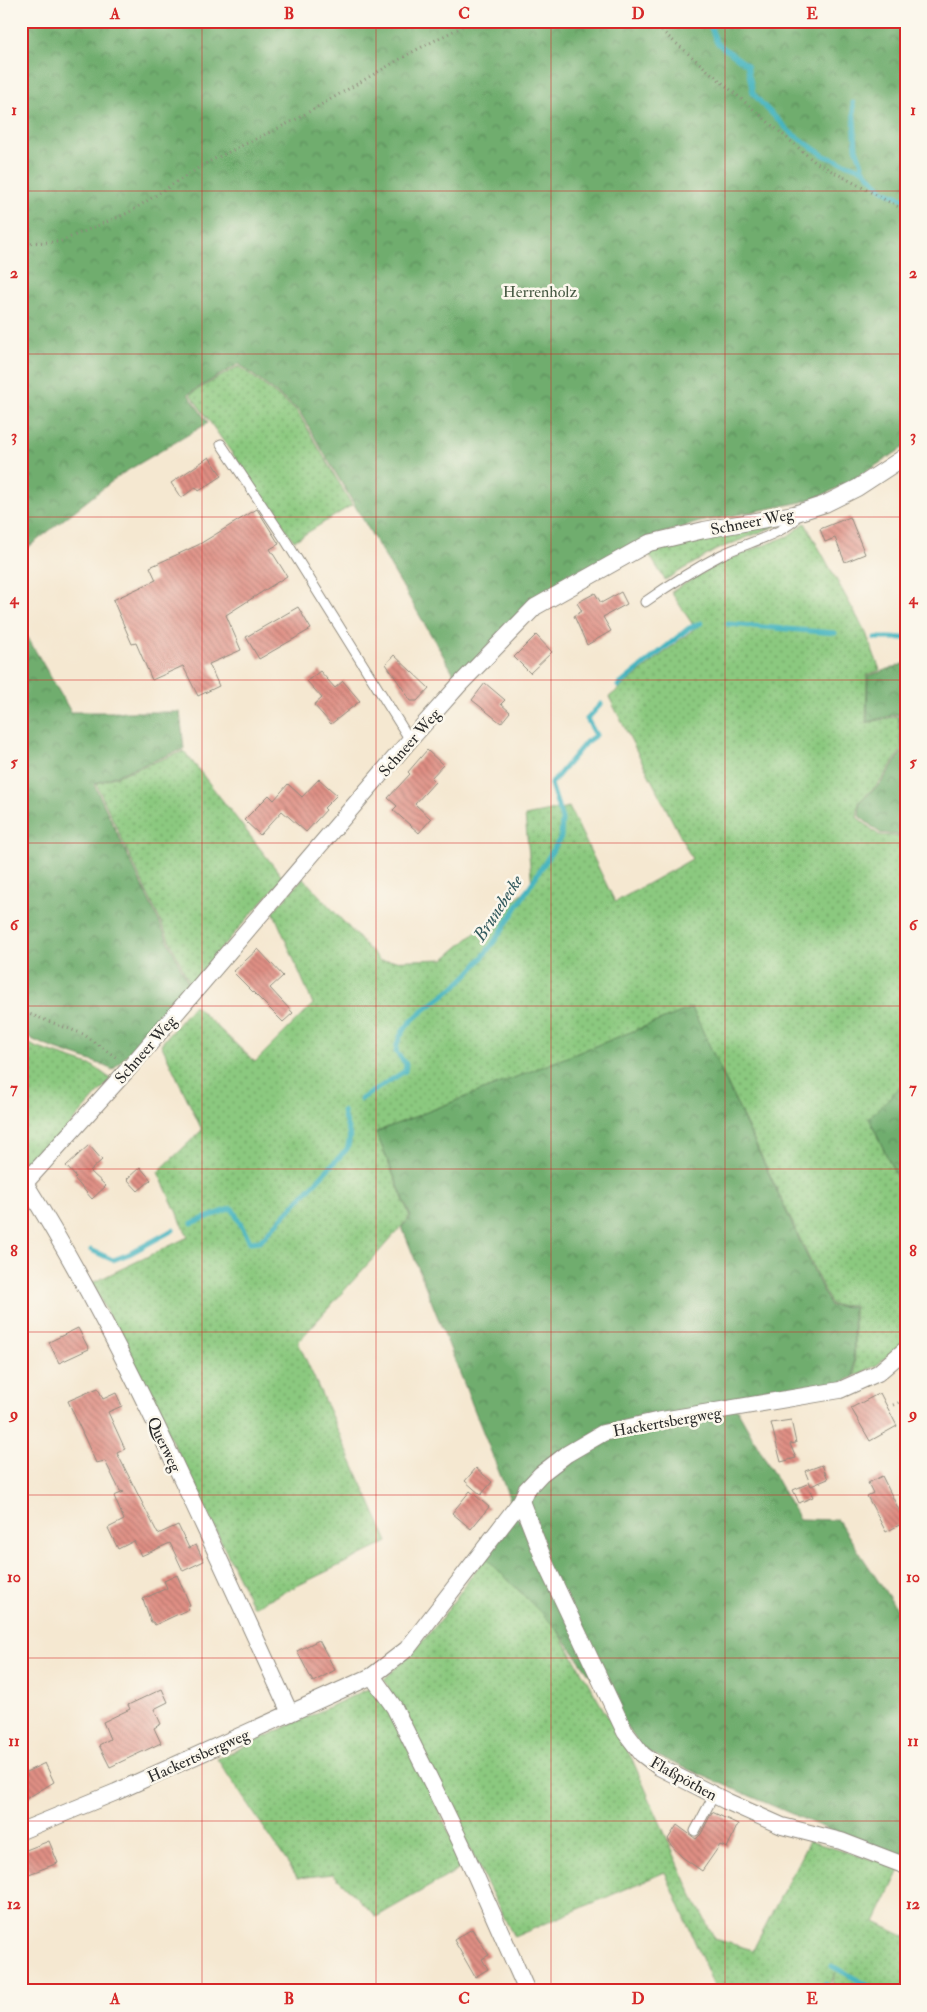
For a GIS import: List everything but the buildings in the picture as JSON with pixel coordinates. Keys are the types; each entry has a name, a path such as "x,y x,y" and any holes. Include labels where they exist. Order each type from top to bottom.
{"street":[{"name":"Schneer Weg","path":"23,1184 130,1067 410,740 459,685 535,606 649,543 704,530 794,514 825,504 857,488 906,456"},
{"name":"Querweg","path":"23,1184 54,1228 97,1305 161,1434 290,1713"},
{"name":"Hackertsbergweg","path":"21,1831 116,1792 372,1676 408,1649 521,1500 526,1490 541,1474 567,1454 603,1433 656,1421 840,1390 878,1373 906,1349"},
{"name":"Flaßpöthen","path":"521,1500 546,1565 625,1732 642,1754 659,1766 714,1795 782,1826 840,1841 906,1866"},
{"path":"372,1676 394,1707 427,1773 462,1845 527,1991"}],"lane":[{"path":"221,444 410,740"},
{"path":"645,602 669,585 721,555 782,531 794,521 794,514"},
{"path":"695,1831 714,1795"}],"path":[{"path":"21,242 58,242 128,213 208,162 293,121 414,51 472,21"},
{"path":"650,21 815,162 906,211"},
{"path":"21,1011 82,1034 130,1067"},
{"path":"893,1404 906,1400"}],"green space":[{"name":"Herrenholz","path":"21,21 906,21 906,446 852,481 823,495 802,502 700,522 647,538 532,600 457,679 299,411 239,364 188,394 208,423 120,475 21,553"},
{"path":"239,366 297,411 352,505 294,541 190,394"},
{"path":"786,520 716,550 665,580 647,551"},
{"path":"805,523 866,633 880,670 867,675 866,723 898,716 902,749 880,782 859,802 857,817 879,835 906,837 906,1081 869,1118 906,1197 906,1340 877,1365 855,1376 854,1306 831,1305 692,1008 376,1132 410,1217 298,1342 388,1542 253,1607 92,1283 188,1237 158,1172 202,1130 161,1044 194,1005 255,1062 313,1004 273,911 303,878 380,961 444,959 532,885 525,816 569,807 615,902 692,859 609,697 695,628 671,592 723,561 788,536"},
{"path":"21,626 71,712 180,712 184,749 94,784 189,985 113,1070 90,1060 55,1049 21,1033"},
{"path":"906,663 906,836 880,833 859,816 860,802 881,783 903,750 899,714 867,722 868,676"},
{"path":"184,751 283,878 190,984 96,784"},
{"path":"692,1008 830,1306 853,1307 854,1377 837,1385 734,1404 799,1519 838,1520 906,1623 906,1863 643,1750 557,1629 485,1557 516,1515 402,1227 411,1217 376,1132"},
{"path":"21,1038 35,1047 93,1066 111,1079 21,1180"},
{"path":"906,1081 906,1197 869,1118"},
{"path":"485,1557 557,1629 632,1759 692,1895 715,1939 753,1950 809,1841 901,1868 875,1922 906,1937 906,1991 830,1991 836,1972 826,1991 716,1991 665,1872 514,1937 384,1679 412,1653 438,1623"},
{"path":"370,1688 392,1711 465,1866 376,1917 333,1874 298,1878 217,1759"}],"waterway":[{"path":"715,21 711,28 717,43 747,65 753,93 791,133 825,156 864,170 883,190 906,200"},
{"path":"853,103 856,148 864,170"},
{"name":"Brunebecke","path":"618,686 689,628 701,623"},
{"name":"Brunebecke","path":"728,624 835,633"},
{"name":"Brunebecke","path":"875,638 906,638"},
{"name":"Brunebecke","path":"361,1099 405,1071 406,1064 396,1052 398,1041 403,1031 411,1021 452,989 477,964 492,945 561,837 562,819 551,784 586,742 596,735 587,719 601,704"},
{"name":"Brunebecke","path":"192,1223 232,1208 250,1242 260,1241 347,1149 350,1137 343,1111"},
{"path":"91,1250 113,1260 129,1254 173,1230"},
{"path":"832,1966 878,1991"},
{"path":"825,1984 834,1991"}]}
